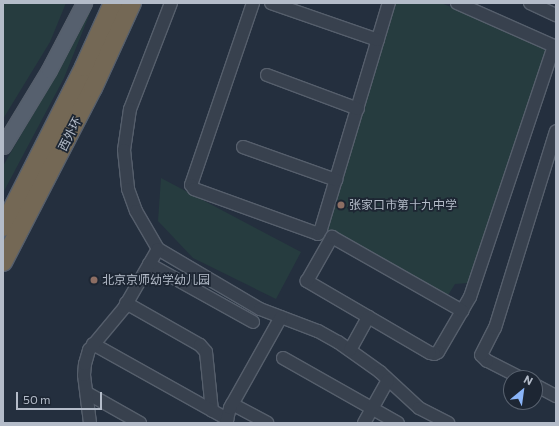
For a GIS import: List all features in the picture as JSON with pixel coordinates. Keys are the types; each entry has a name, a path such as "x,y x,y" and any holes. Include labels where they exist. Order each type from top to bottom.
{"highway":[{"name":"西外环","path":"3,227 84,66 112,3"},
{"name":"西外环","path":"3,262 93,88 132,3"}],"main road":[{"path":"3,146 49,70 84,3"}],"street":[{"path":"171,3 143,72 130,109 124,150 128,189 136,211 158,249 260,309 318,331 350,350 388,380 419,408 448,423"},
{"path":"253,3 191,185 194,189 318,234 322,229 389,3"},
{"path":"271,3 378,40"},
{"path":"457,3 554,46 474,288 462,311 438,352 434,354 306,281 332,237 462,311"},
{"path":"530,3 556,14"},
{"path":"267,75 358,109"},
{"path":"505,370 487,361 481,356 496,328 556,130"},
{"path":"243,146 336,180"},
{"path":"90,423 84,364 89,350 126,303 158,249"},
{"path":"149,264 253,322"},
{"path":"126,303 200,345 206,352 212,411"},
{"path":"93,344 212,411 226,421 232,404 281,317"},
{"path":"350,350 368,317"},
{"path":"283,358 398,423"},
{"path":"364,423 388,380"},
{"path":"543,389 556,396"},
{"path":"87,393 140,423"},
{"path":"232,404 267,423"}],"green space":[{"path":"3,3 66,3 50,42 3,119"},
{"path":"90,3 94,3 64,78 3,193 3,166 51,83"},
{"path":"395,3 441,3 550,46 468,283 455,284 445,300 324,231"},
{"path":"161,178 301,252 276,299 193,258 158,221"}],"place":[{"name":"张家口市第十九中学","path":"341,205"},
{"name":"北京京师幼学幼儿园","path":"94,280"}]}
